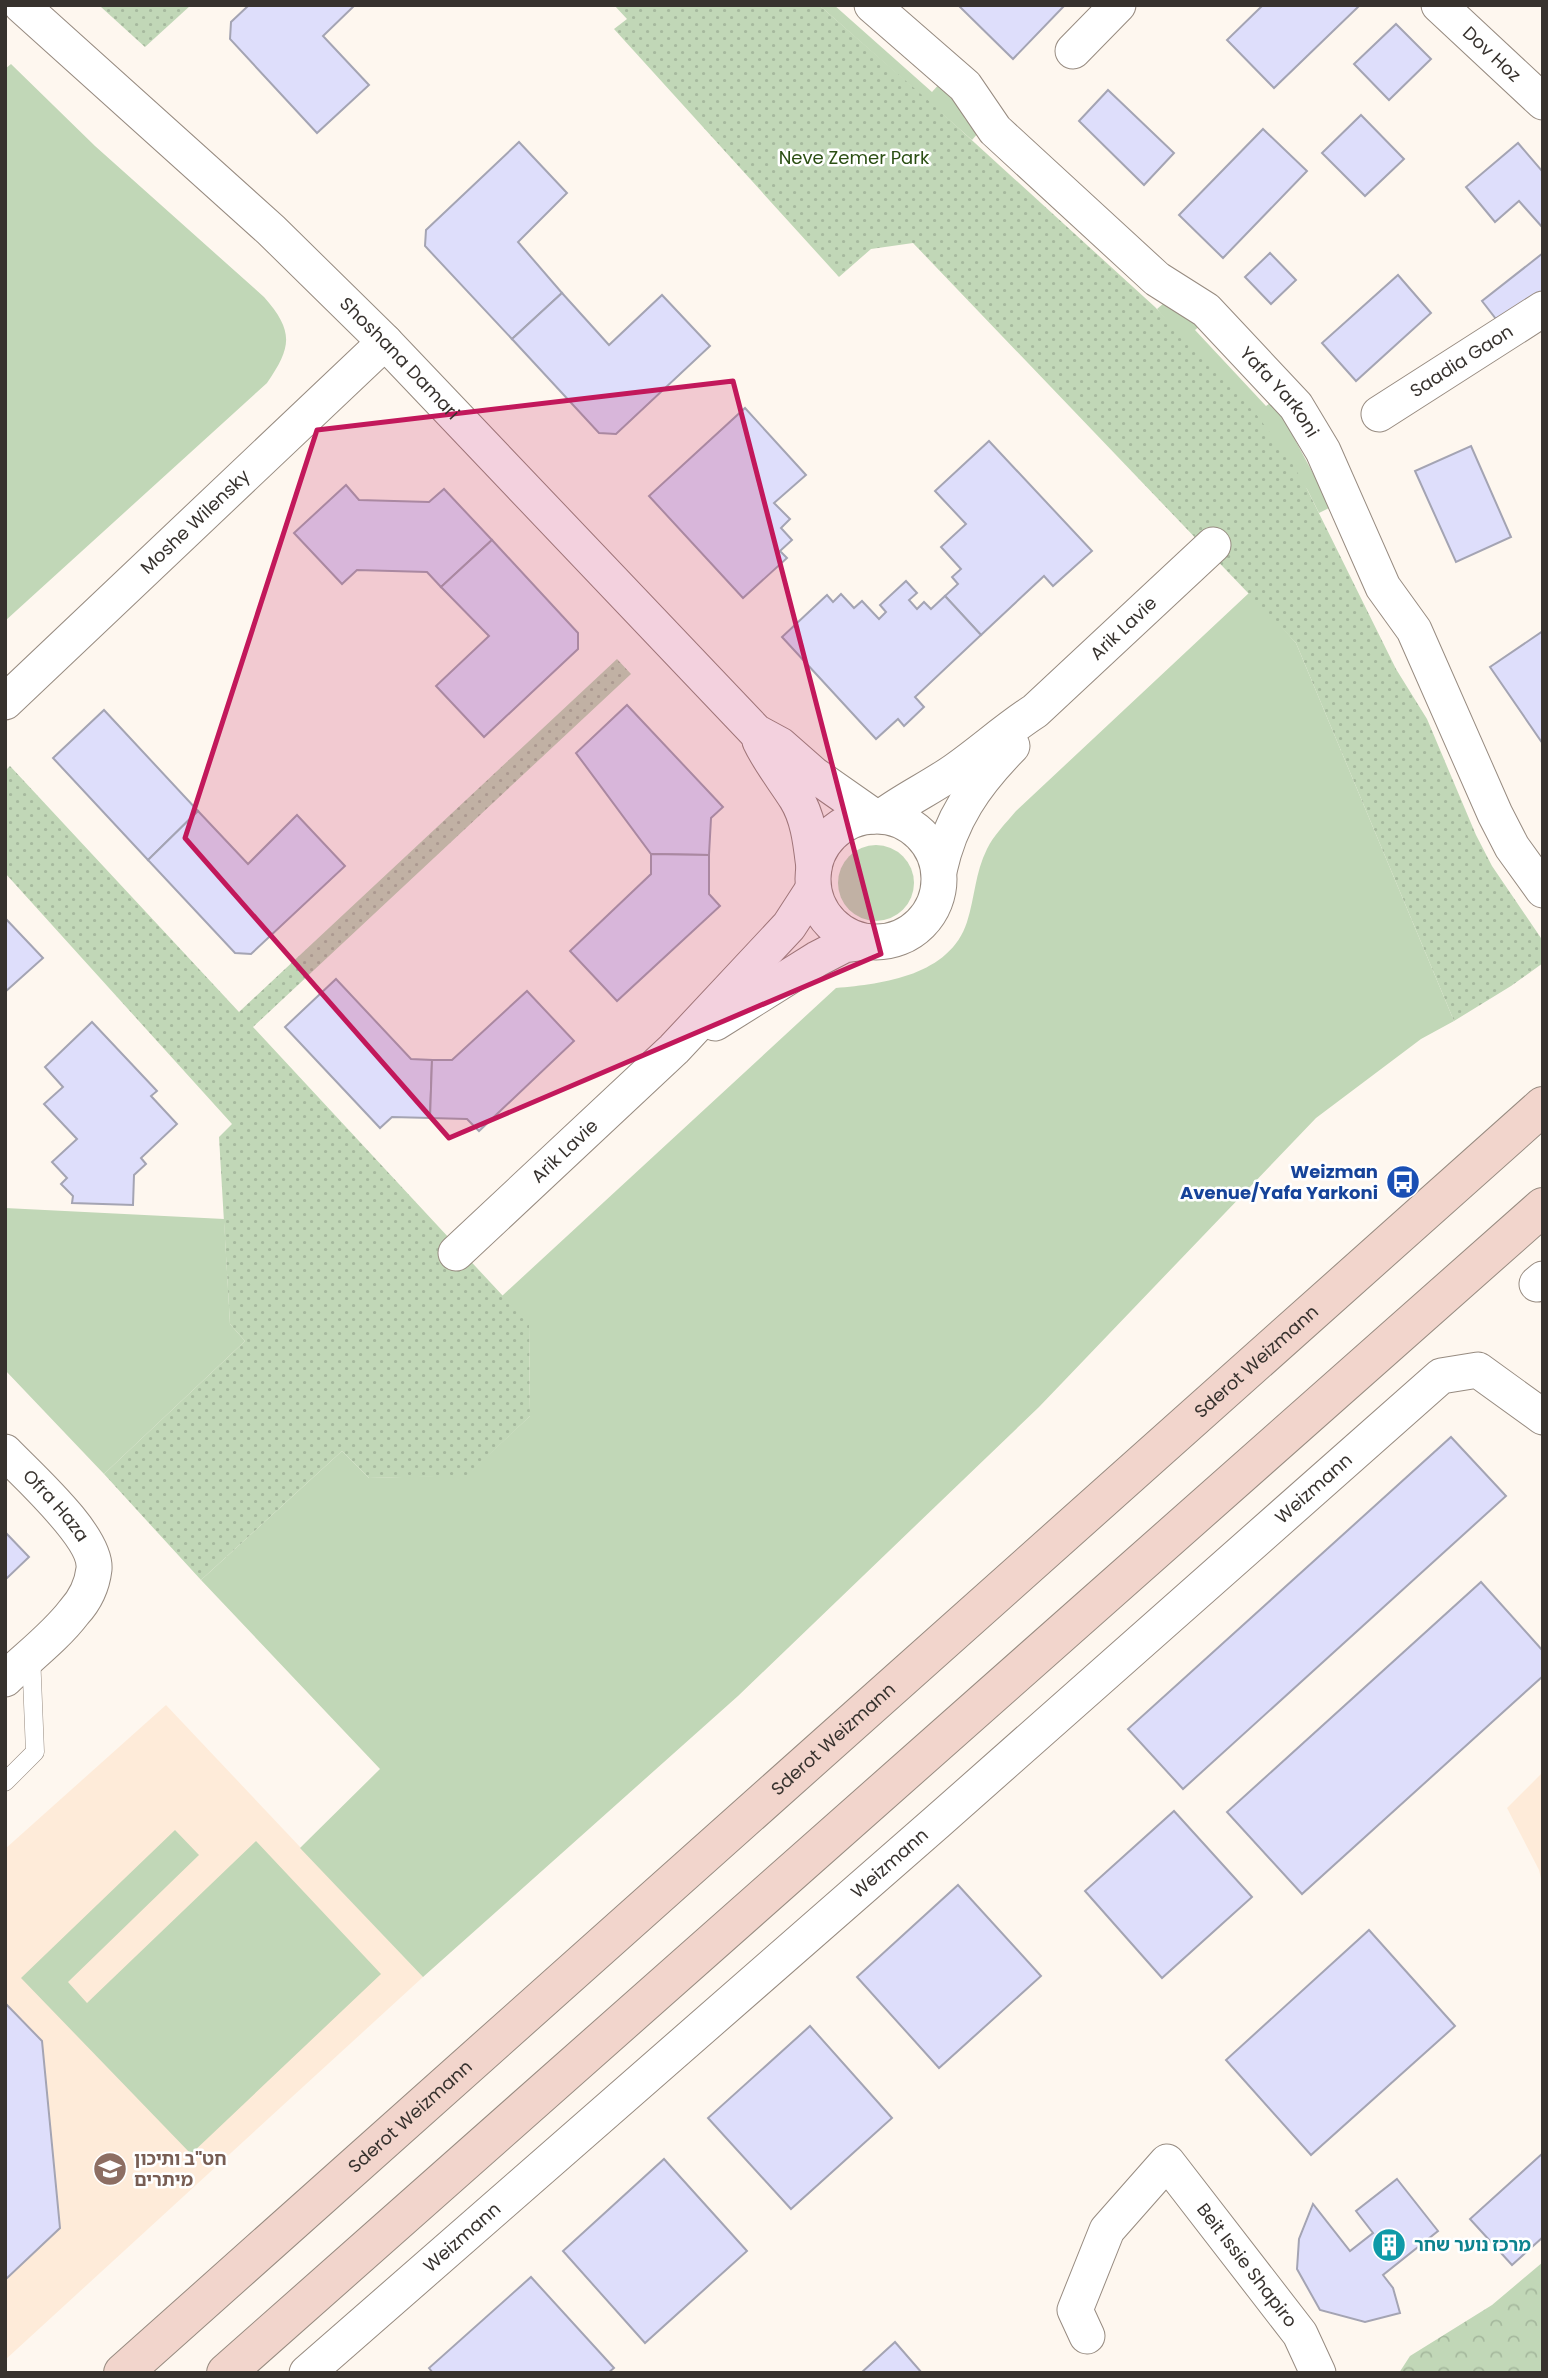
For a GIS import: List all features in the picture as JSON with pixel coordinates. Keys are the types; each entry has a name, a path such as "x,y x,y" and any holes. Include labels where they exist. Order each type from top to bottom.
{"main road":[{"name":"Sderot Weizmann","path":"126,2369 1543,1106"},
{"path":"226,2373 1543,1207"}],"street":[{"name":"Shoshana Damari","path":"21,5 271,230 385,342 756,732 780,745 813,774 878,816"},
{"name":"Yafa Yarkoni","path":"872,5 965,86 995,131 1157,279 1206,310 1296,407 1323,451 1383,587 1418,638 1495,814 1512,847 1543,890"},
{"path":"1073,51 1118,5"},
{"name":"Dov Hoz","path":"1439,5 1543,102"},
{"name":"Saadia Gaon","path":"1379,414 1543,309"},
{"name":"Moshe Wilensky","path":"5,702 385,342"},
{"name":"Arik Lavie","path":"878,816 958,769 1009,727 1035,711 1213,545"},
{"name":"Arik Lavie","path":"939,871 945,845 965,803 989,770 1018,739 1035,711"},
{"name":"Shoshana Damari","path":"756,732 767,757 798,800 810,832 814,879"},
{"path":"878,816 902,821 920,833 933,850 939,871 939,890 932,909 921,925 905,936 886,942 866,942 848,936 831,924 820,908 814,879 821,848 835,832 852,821 878,816"},
{"name":"Arik Lavie","path":"456,1253 674,1049 789,926 814,879"},
{"name":"Arik Lavie","path":"674,1049 817,959 845,945 866,942"},
{"name":"Weizmann","path":"307,2373 1440,1376 1478,1370 1543,1418"},
{"name":"Ofra Haza","path":"5,1452 77,1528 89,1547 94,1567 89,1592 73,1614 31,1654"},
{"path":"5,1679 31,1654"},
{"name":"Beit Issie Shapiro","path":"1087,2336 1074,2310 1107,2230 1167,2162 1300,2334 1318,2373"}],"lane":[{"path":"5,1782 35,1752 31,1654"}],"highlighted area":[{"path":"733,381 881,954 449,1138 185,838 317,430"}],"shaded area":[{"name":"חט\"ב ותיכון מיתרים","path":"166,1705 423,1977 5,2360 5,1849"},
{"path":"1543,1772 1543,1887 1539,1870 1507,1808"}],"green space":[{"path":"191,5 145,47 101,7"},
{"name":"Neve Zemer Park","path":"614,5 819,5 1155,307 1256,414 1289,458 1396,669 1427,719 1492,866 1543,941 1543,963 1454,1021 1296,643 913,243 871,249 839,277 614,29 627,19"},
{"path":"819,5 834,5 932,92 941,82 954,94 965,119 979,132 972,140"},
{"path":"11,64 95,146 264,297 281,320 286,339 281,359 267,383 5,621 5,69"},
{"path":"1164,303 1204,322 1195,330 1266,406 1276,399 1285,410 1293,436 1331,507 1319,513 1307,489 1157,309"},
{"path":"1250,592 1296,643 1454,1021 1421,1039 1316,1118 1039,1407 738,1696 423,1977 300,1848 380,1769 201,1580 342,1451 369,1478 467,1475 530,1416 529,1325 502,1296 836,988 894,979 931,965 946,954 958,940 967,922 983,858 1000,830 1016,811"},
{"path":"617,659 631,674 253,1027 529,1324 530,1416 467,1476 369,1478 342,1451 201,1580 104,1474 245,1341 230,1324 219,1137 232,1124 5,873 5,771 10,766 239,1012"},
{"path":"876,845 891,848 903,856 911,868 914,883 911,898 903,910 891,918 876,921 861,918 849,910 841,898 838,883 841,868 849,856 861,848"},
{"path":"5,1208 224,1219 230,1324 245,1341 104,1474 5,1370"},
{"path":"175,1830 199,1855 68,1982 87,2003 256,1841 381,1974 191,2154 21,1978"},
{"path":"1543,2262 1543,2373 1399,2373 1410,2356 1492,2305"}],"building":[{"path":"249,5 355,5 323,36 369,85 317,133 230,39 231,22"},
{"path":"958,5 1065,5 1013,59"},
{"path":"1263,5 1358,7 1274,88 1227,40"},
{"path":"1396,24 1431,59 1389,100 1354,64"},
{"path":"1108,90 1174,153 1144,185 1079,121"},
{"path":"1361,115 1404,159 1365,196 1322,153"},
{"path":"1263,129 1307,171 1223,258 1179,215"},
{"path":"519,142 567,193 518,242 562,293 512,339 425,246 426,230"},
{"path":"1518,143 1543,172 1543,228 1519,201 1495,222 1466,187"},
{"path":"1270,253 1296,280 1271,304 1245,277"},
{"path":"1543,253 1543,296 1503,328 1482,301"},
{"path":"1398,275 1431,313 1356,381 1322,343"},
{"path":"562,293 609,345 662,295 710,346 616,434 599,433 512,339"},
{"path":"745,408 806,475 774,503 790,519 781,528 792,540 780,551 787,558 743,598 649,496"},
{"path":"989,441 1092,551 1053,586 1044,576 981,635 945,596 958,584 952,577 961,569 941,547 966,524 935,491"},
{"path":"1471,446 1511,537 1456,562 1415,471"},
{"path":"346,485 359,500 429,502 444,489 492,540 441,587 427,572 357,570 342,584 294,533"},
{"path":"492,540 578,633 578,649 484,737 436,686 489,636 441,587"},
{"path":"906,581 917,593 909,600 917,609 924,602 931,609 945,596 981,635 915,697 924,707 904,726 898,719 876,739 782,637 827,595 833,602 841,594 854,608 862,601 879,619 886,612 880,605"},
{"path":"1543,631 1543,744 1490,667"},
{"path":"627,705 723,807 711,818 709,855 651,854 576,753"},
{"path":"104,710 198,811 148,860 53,758"},
{"path":"198,811 248,864 297,815 345,866 251,954 235,953 148,860"},
{"path":"651,854 709,855 709,894 720,906 617,1001 570,951 651,874"},
{"path":"5,918 43,958 5,992"},
{"path":"336,979 411,1059 432,1060 430,1118 392,1117 380,1128 285,1027"},
{"path":"527,991 574,1041 479,1131 467,1119 430,1118 432,1060 452,1060"},
{"path":"92,1022 157,1091 151,1096 177,1124 141,1158 146,1164 134,1175 133,1205 72,1203 73,1196 61,1184 67,1178 52,1162 77,1139 44,1104 63,1087 45,1067"},
{"path":"1451,1437 1506,1496 1183,1789 1128,1729"},
{"path":"5,1532 29,1557 5,1580"},
{"path":"1481,1582 1543,1651 1543,1676 1302,1894 1227,1812"},
{"path":"1174,1811 1252,1897 1162,1978 1085,1891"},
{"path":"958,1885 1041,1976 939,2068 857,1977"},
{"path":"1369,1930 1455,2026 1311,2155 1226,2060"},
{"path":"5,2003 42,2041 60,2228 5,2280"},
{"path":"810,2026 892,2118 791,2209 708,2118"},
{"path":"1543,2153 1543,2237 1512,2265 1470,2219"},
{"path":"664,2159 747,2251 645,2343 563,2251"},
{"name":"מרכז נוער שחר","path":"1397,2179 1438,2231 1383,2275 1393,2288 1400,2313 1365,2322 1320,2310 1297,2269 1299,2239 1313,2204 1350,2251 1373,2233 1356,2211"},
{"path":"531,2277 614,2368 608,2373 433,2373 429,2368"},
{"path":"895,2342 922,2373 861,2373"}],"place":[{"name":"Weizman Avenue/Yafa Yarkoni","path":"1403,1182"},
{"name":"חט\"ב ותיכון מיתרים","path":"110,2169"},
{"name":"מרכז נוער שחר","path":"1389,2245"}]}
